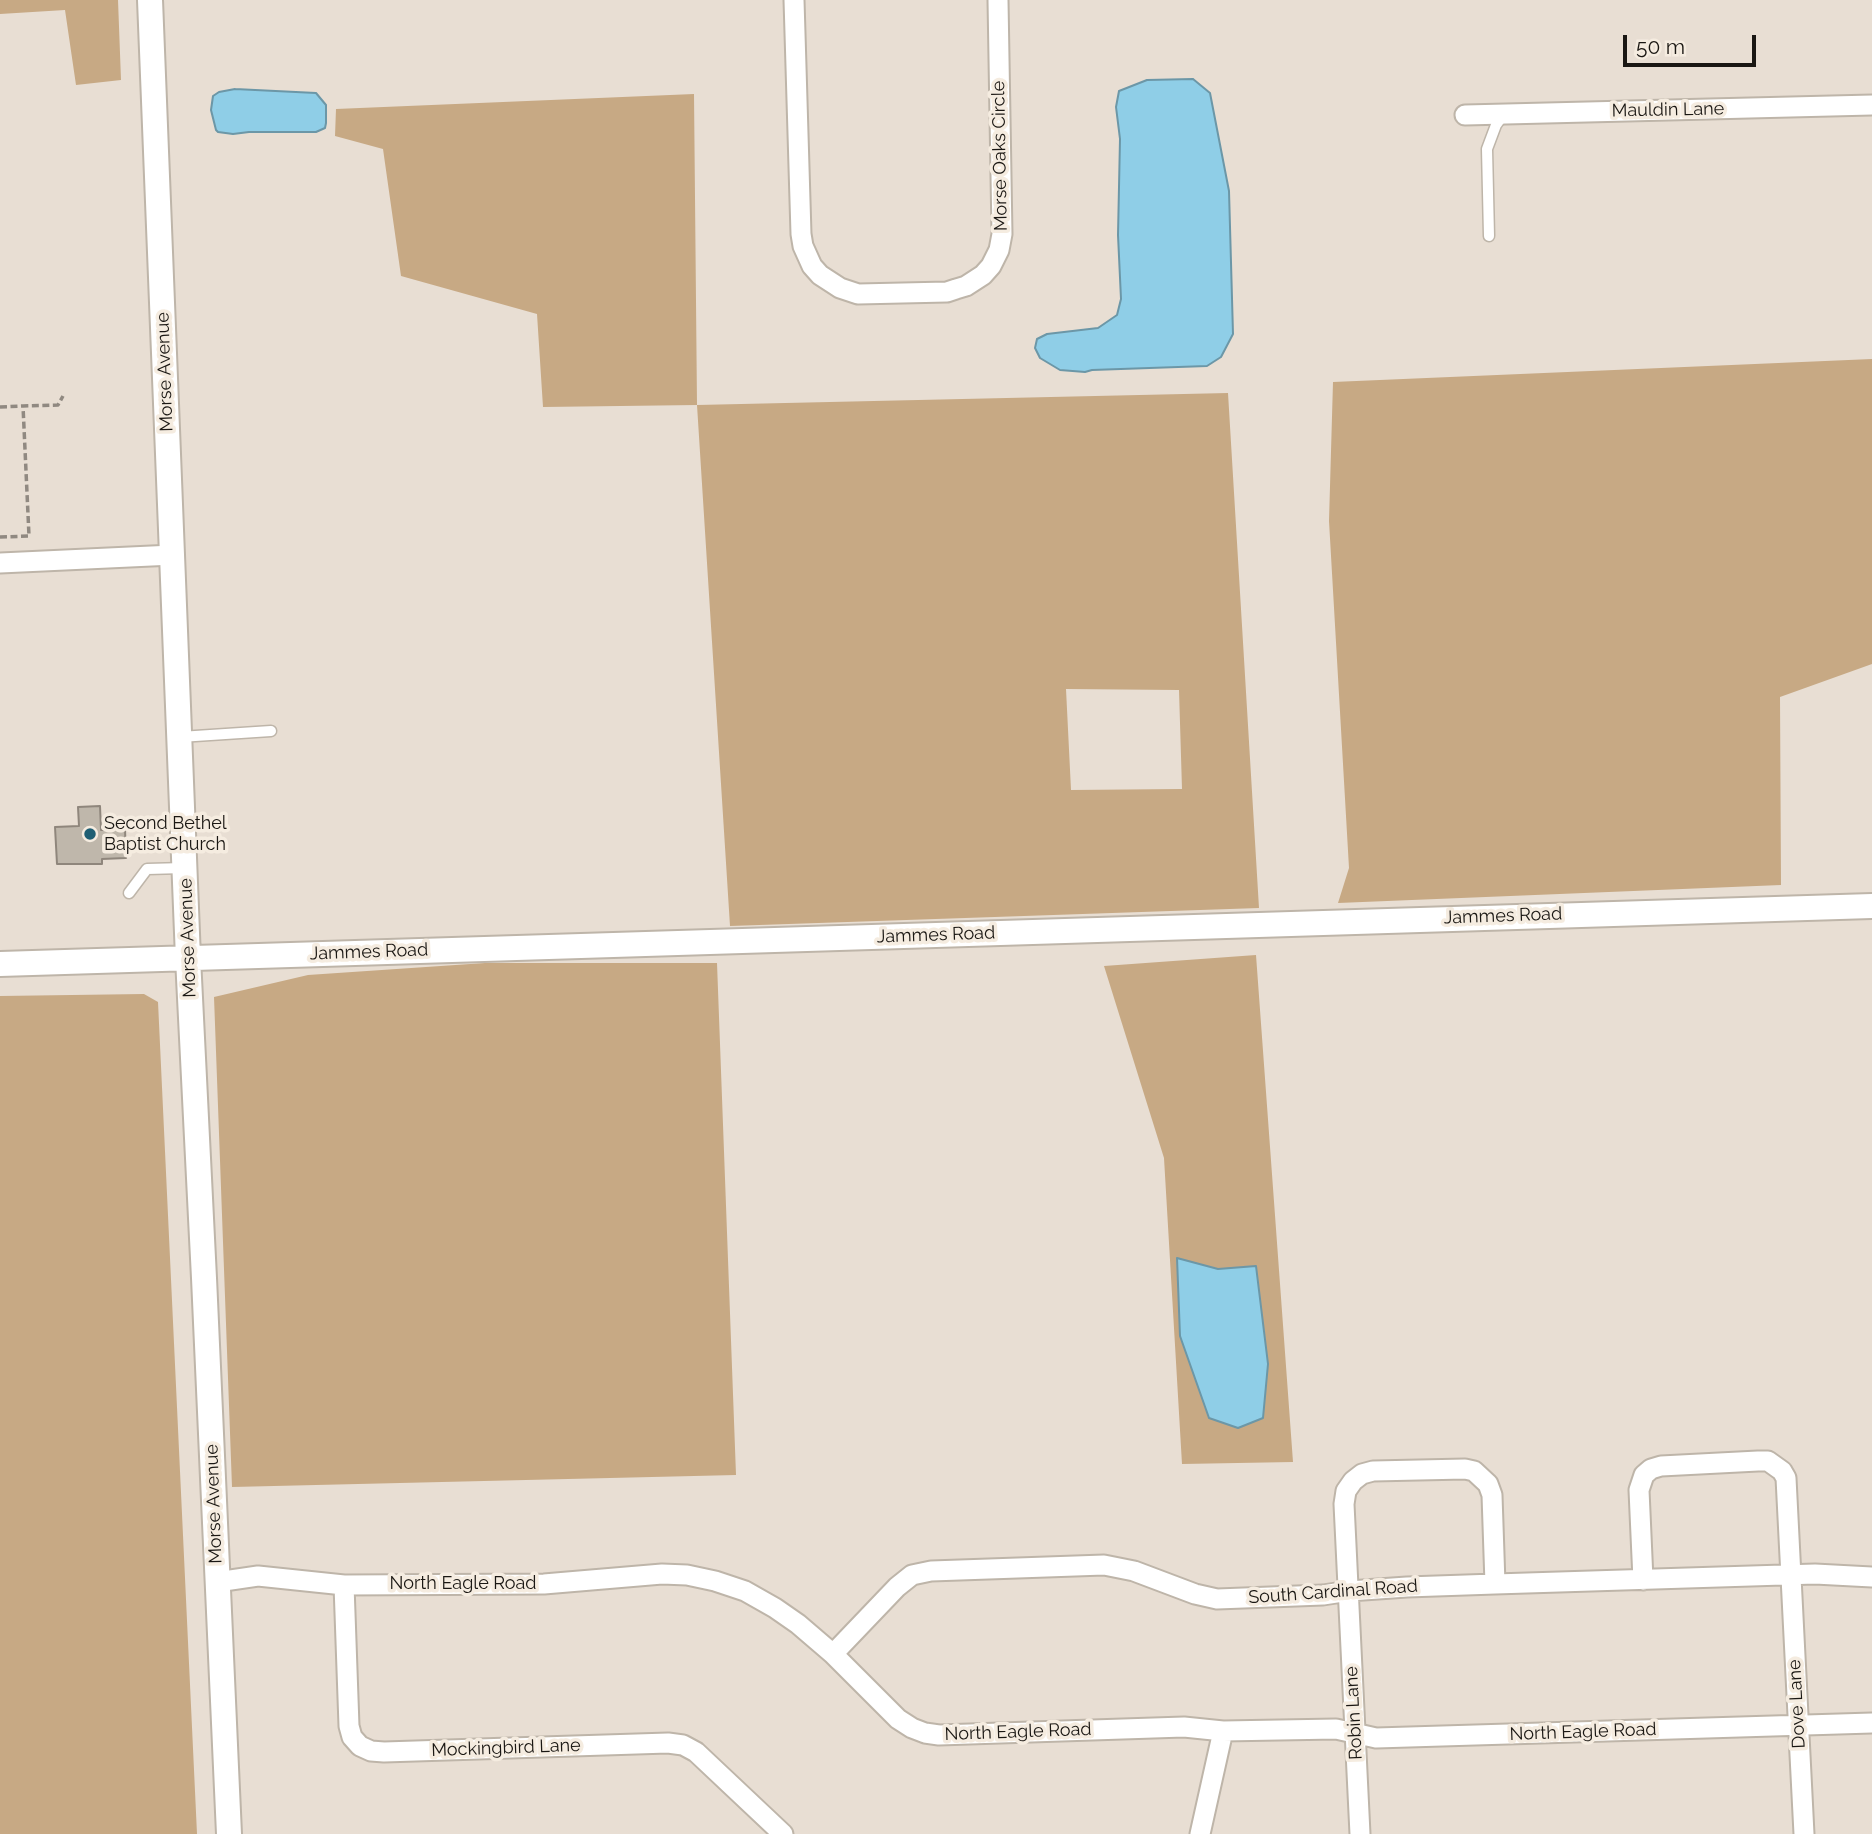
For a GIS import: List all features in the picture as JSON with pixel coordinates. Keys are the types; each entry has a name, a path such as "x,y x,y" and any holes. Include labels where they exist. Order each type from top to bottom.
{"street":[{"name":"Morse Avenue","path":"150,0 188,958 229,1834"},
{"name":"Morse Oaks Circle","path":"794,0 803,246 812,266 820,275 840,288 858,294 947,292 966,286 983,275 999,250 1002,234 998,0"},
{"name":"Mauldin Lane","path":"1465,114 1872,105"},
{"path":"0,563 173,555"},
{"name":"Jammes Road","path":"0,964 1872,906"},
{"name":"Dove Lane","path":"1643,1580 1639,1490 1644,1475 1651,1469 1661,1466 1768,1461 1782,1471 1786,1478 1804,1834"},
{"name":"Robin Lane","path":"1360,1834 1344,1504 1346,1491 1362,1474 1373,1471 1474,1471 1488,1484 1492,1494 1495,1584"},
{"name":"South Cardinal Road","path":"832,1654 897,1587 912,1575 931,1571 1104,1565 1134,1571 1195,1594 1217,1599 1495,1584 1791,1575 1872,1577"},
{"name":"North Eagle Road","path":"217,1582 258,1576 344,1585 544,1584 662,1574 715,1581 745,1591 775,1608 832,1654 898,1719 912,1728 939,1735 1184,1727 1223,1731 1336,1729 1376,1738 1872,1723"},
{"name":"Mockingbird Lane","path":"344,1585 349,1726 352,1737 360,1746 371,1751 384,1752 668,1743 683,1745 696,1752 770,1830"},
{"path":"1200,1834 1223,1731"}],"lane":[{"path":"1489,236 1487,149 1496,125 1504,114"},
{"path":"180,737 271,731"},
{"path":"129,893 147,869 185,868"}],"path":[{"path":"0,407 58,405 63,396"},
{"path":"0,537 29,536 23,406"}],"shaded area":[{"path":"0,0 118,0 121,80 76,85 65,10 0,14"},
{"path":"694,94 697,405 543,407 537,314 401,276 383,149 335,136 336,109"},
{"path":"1872,359 1872,664 1780,697 1781,885 1338,903 1349,868 1329,521 1333,382"},
{"path":"1228,393 1259,908 730,926 697,405","holes":["1066,689 1179,690 1182,789 1071,790"]},
{"path":"1256,955 1293,1462 1182,1464 1164,1158 1104,966","holes":["1178,1258 1218,1269 1255,1266 1180,1336"]},
{"path":"485,963 717,963 736,1475 232,1487 214,997 308,975"},
{"path":"144,994 158,1002 197,1834 0,1834 0,996"}],"water":[{"path":"1193,79 1210,93 1229,191 1233,334 1221,357 1207,366 1085,372 1060,370 1040,358 1035,348 1037,339 1047,334 1098,328 1117,315 1121,299 1118,235 1120,139 1116,107 1119,91 1147,80"},
{"path":"235,89 316,93 326,105 325,128 316,132 218,132 211,110 213,96"},
{"path":"1177,1258 1218,1269 1256,1266 1268,1364 1263,1418 1238,1428 1209,1418 1180,1336"}],"building":[{"name":"Second Bethel Baptist Church","path":"100,806 101,830 125,829 126,858 102,859 102,864 57,864 55,827 79,826 78,807"}],"place":[{"name":"Second Bethel Baptist Church","path":"90,834"}]}
